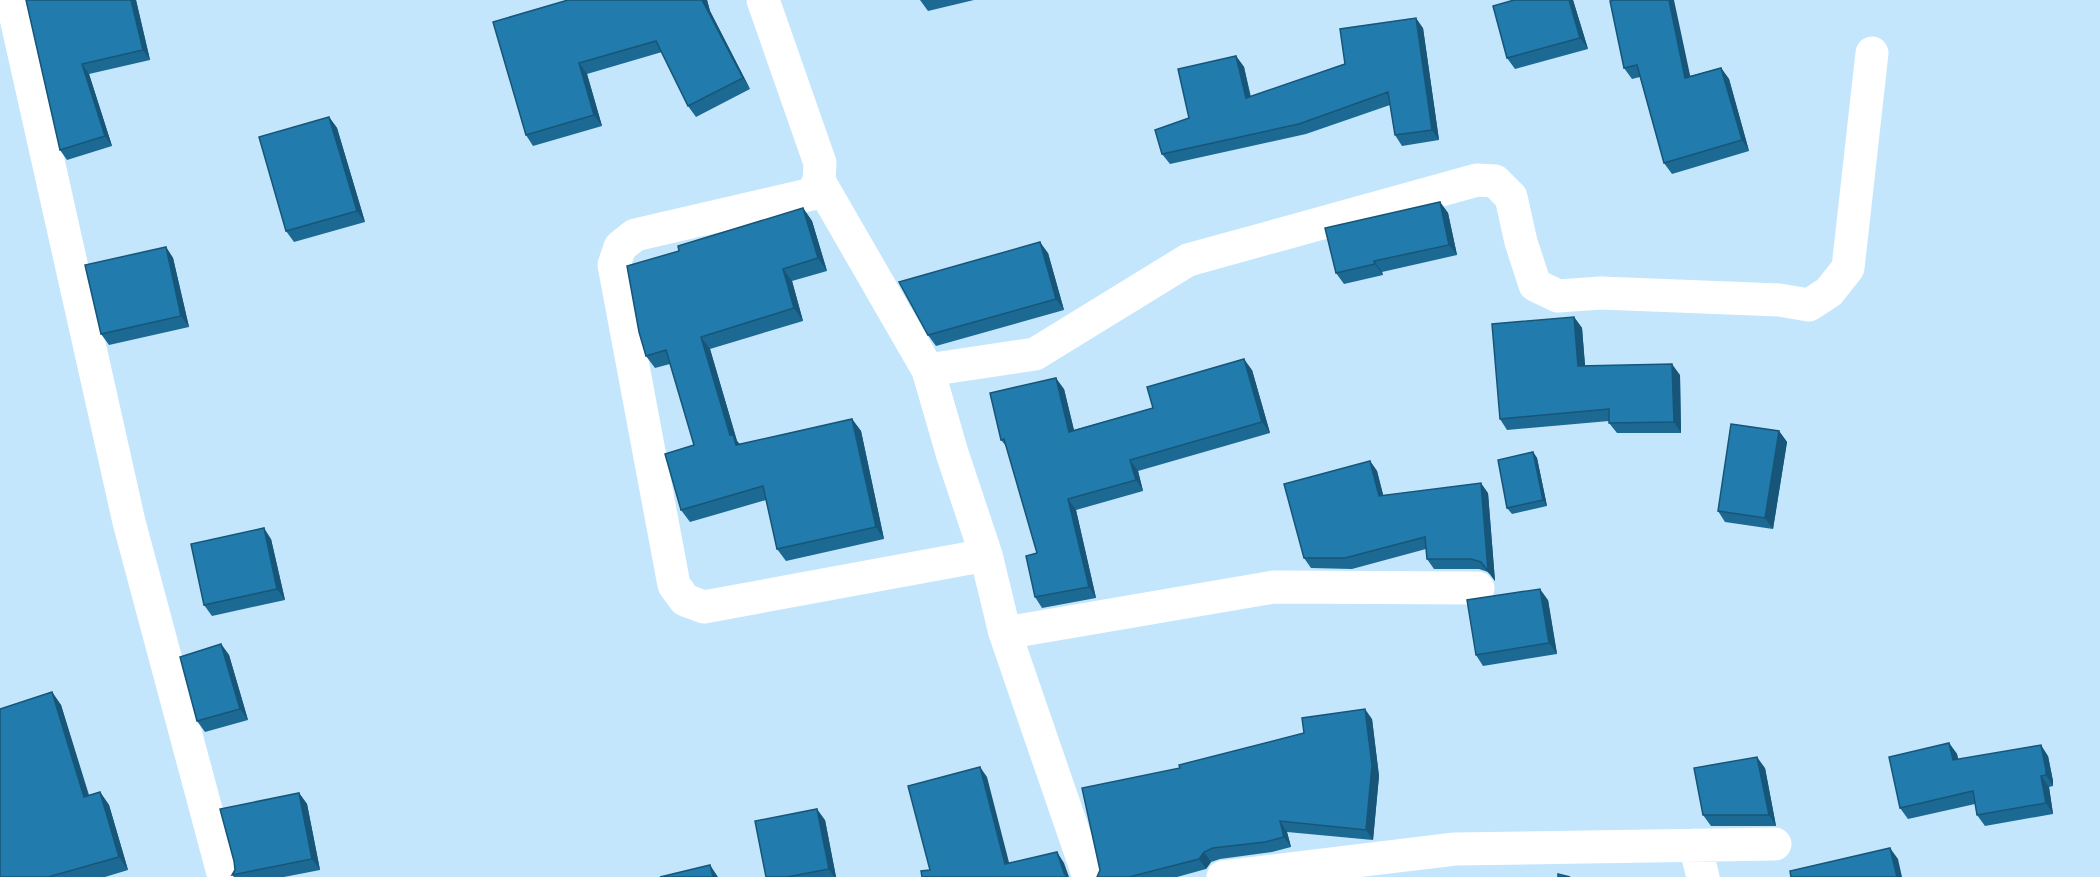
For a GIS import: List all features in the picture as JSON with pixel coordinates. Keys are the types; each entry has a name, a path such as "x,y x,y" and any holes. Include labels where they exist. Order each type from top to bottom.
{"street":[{"path":"12,0 129,522 224,877"},
{"path":"763,0 820,163 819,181 812,194 634,235 620,247 614,265 674,585 685,600 704,607 986,555"},
{"path":"928,370 1035,354 1188,260 1476,180 1495,181 1511,197 1521,242 1535,285 1558,296 1601,293 1779,300 1809,305 1829,292 1848,268 1872,53"},
{"path":"819,181 928,370 952,453 986,555 1005,633 1089,877"},
{"path":"1005,633 1274,587 1478,588"},
{"path":"1223,877 1455,849 1775,844"},
{"path":"1695,845 1703,877"}],"building":[{"path":"26,0 131,0 143,50 82,64 105,136 60,150"},
{"path":"568,0 702,0 743,78 688,106 656,41 579,63 594,115 526,135 493,22"},
{"path":"1514,0 1569,0 1580,38 1507,58 1493,6"},
{"path":"1669,0 1685,78 1721,68 1742,140 1664,163 1637,65 1624,68 1610,1"},
{"path":"1416,18 1432,130 1395,135 1388,92 1299,124 1162,154 1155,130 1189,118 1178,69 1236,56 1246,98 1345,64 1340,29"},
{"path":"329,117 357,211 286,231 259,137"},
{"path":"1440,202 1449,245 1374,261 1375,264 1336,273 1325,228"},
{"path":"803,208 818,258 783,269 794,308 701,337 730,435 733,434 736,445 852,419 876,527 777,549 763,486 681,510 665,454 694,445 666,350 646,356 639,332 627,266 679,251 678,246"},
{"path":"1040,242 1056,299 928,335 899,282"},
{"path":"166,247 181,316 101,334 85,265"},
{"path":"1574,317 1578,366 1672,364 1674,422 1609,423 1609,409 1500,419 1492,324"},
{"path":"1244,359 1262,422 1130,460 1136,480 1068,499 1089,587 1035,597 1026,556 1037,553 1004,439 1001,440 990,393 1056,378 1069,432 1153,408 1147,387"},
{"path":"1731,424 1779,431 1765,518 1718,511"},
{"path":"1533,452 1543,500 1507,508 1498,460"},
{"path":"1370,461 1379,496 1481,483 1488,571 1481,562 1471,559 1427,559 1425,537 1345,558 1304,558 1284,484"},
{"path":"264,528 277,589 204,605 191,544"},
{"path":"1540,589 1549,643 1476,655 1467,600"},
{"path":"221,644 240,709 197,721 180,657"},
{"path":"52,692 84,797 100,792 119,857 48,877 0,877 0,709"},
{"path":"1365,709 1372,765 1366,830 1280,821 1284,837 1265,842 1213,848 1204,852 1199,859 1129,877 1097,877 1100,870 1082,788 1180,768 1179,765 1304,733 1302,718"},
{"path":"1949,743 1953,760 2041,745 2046,770 2046,775 2041,776 2046,803 1977,815 1973,791 1900,808 1889,757"},
{"path":"1757,757 1769,815 1703,815 1694,768"},
{"path":"980,767 1005,864 1057,852 1067,877 922,877 921,871 930,870 908,786"},
{"path":"299,793 312,859 232,875 235,870 234,861 220,809"},
{"path":"817,809 829,869 787,877 766,877 755,821"},
{"path":"1890,848 1897,877 1791,877 1790,871"},
{"path":"710,865 713,877 660,877"}]}
